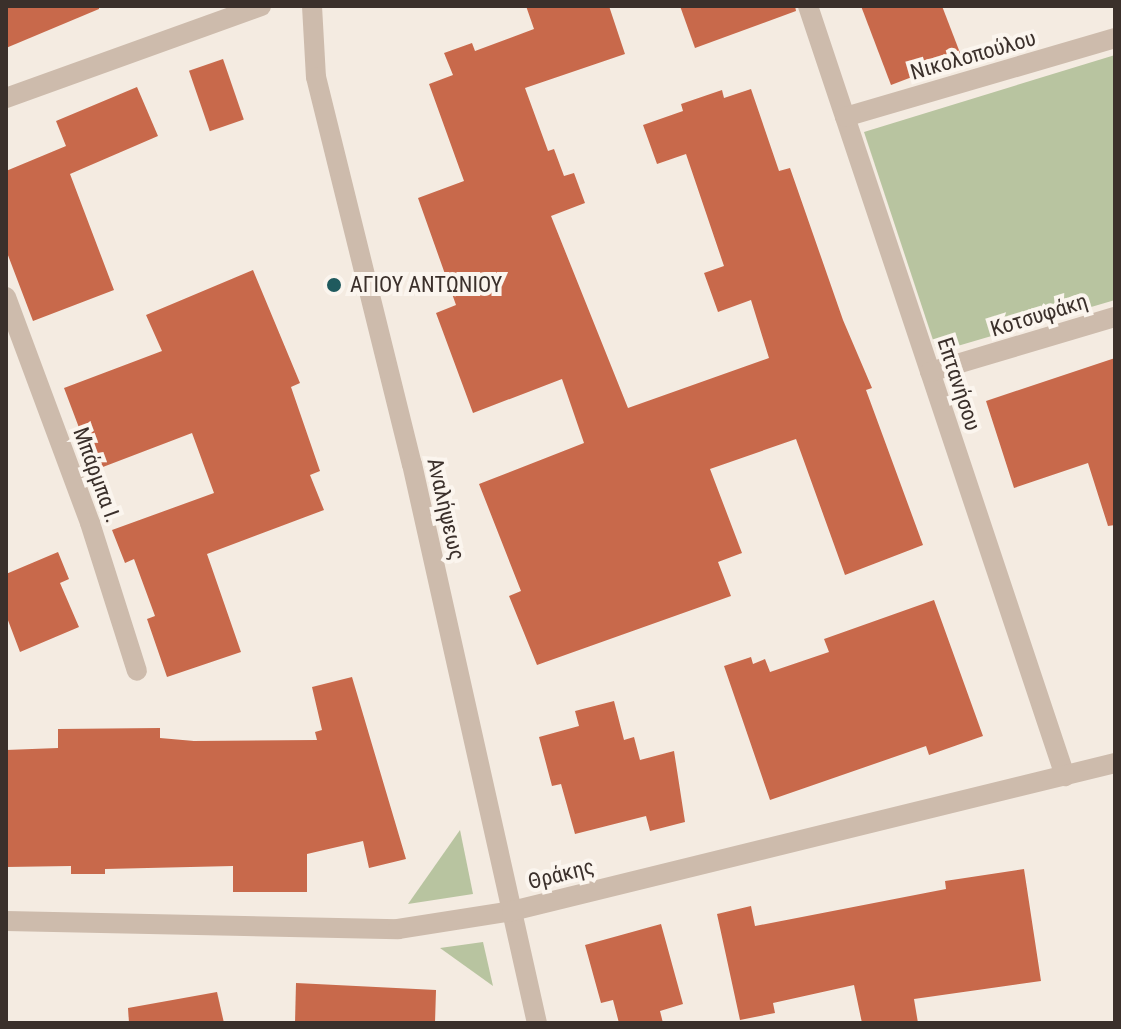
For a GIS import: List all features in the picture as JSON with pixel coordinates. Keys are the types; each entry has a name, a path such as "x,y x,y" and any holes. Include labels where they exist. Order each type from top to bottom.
{"street":[{"path":"6,98 261,6"},
{"name":"Αναλήψεως","path":"312,6 316,77 412,464 537,1023"},
{"name":"Επτανήσου","path":"808,6 1065,776"},
{"name":"Νικολοπούλου","path":"845,117 1115,38"},
{"name":"Μπάρμπα Ι.","path":"6,297 90,523 137,671"},
{"name":"Κοτσυφάκη","path":"930,372 1115,317"},
{"name":"Θράκης","path":"6,921 398,929 512,911 1115,763"}],"green space":[{"path":"1115,55 1115,300 937,352 864,132"},
{"path":"460,830 473,894 408,904"},
{"path":"483,942 493,986 440,948"}],"building":[{"path":"6,6 99,6 99,9 6,48"},
{"path":"526,6 609,6 625,54 525,88 548,151 554,149 564,176 574,173 585,203 551,216 628,408 769,358 751,300 718,312 704,273 724,266 686,154 657,164 643,125 683,111 681,104 722,90 724,98 751,89 779,171 790,168 843,320 872,388 866,390 923,545 845,575 796,439 710,469 742,553 718,562 731,596 537,665 509,596 521,591 479,484 584,443 562,379 473,413 436,313 456,305 418,198 464,181 429,84 453,75 444,53 472,43 475,51 534,29"},
{"path":"680,6 795,6 796,11 695,48"},
{"path":"861,6 942,6 962,58 891,85"},
{"path":"223,59 244,120 210,131 189,71"},
{"path":"137,87 158,136 70,174 114,290 33,321 6,250 6,171 66,146 56,121"},
{"path":"253,270 300,383 291,387 320,471 310,475 324,510 207,554 241,652 167,677 147,619 155,616 134,559 125,563 112,530 214,493 192,433 95,470 64,388 162,351 146,315"},
{"path":"1115,358 1115,525 1108,526 1088,463 1014,488 986,401"},
{"path":"58,552 69,579 60,583 79,627 20,652 6,615 6,574"},
{"path":"934,600 983,736 929,755 926,746 770,800 724,666 751,657 753,664 765,659 770,672 829,652 824,639"},
{"path":"352,677 406,859 369,868 363,841 307,854 307,892 233,892 233,866 105,869 105,874 71,874 71,866 6,867 6,750 58,748 58,729 160,728 160,738 194,741 317,740 315,732 322,730 312,687"},
{"path":"614,701 624,740 634,737 640,760 674,751 685,822 650,831 646,816 575,834 561,784 552,786 539,737 579,726 575,711"},
{"path":"1024,869 1041,981 914,999 918,1023 862,1023 854,985 773,1003 775,1013 740,1020 717,914 751,906 755,926 946,889 945,881"},
{"path":"661,924 683,1004 660,1011 663,1023 619,1023 613,1000 601,1003 585,945"},
{"path":"296,983 436,990 435,1023 295,1023"},
{"path":"217,992 224,1023 129,1023 128,1008"}],"place":[{"name":"ΑΓΙΟΥ ΑΝΤΩΝΙΟΥ","path":"334,285"}]}
